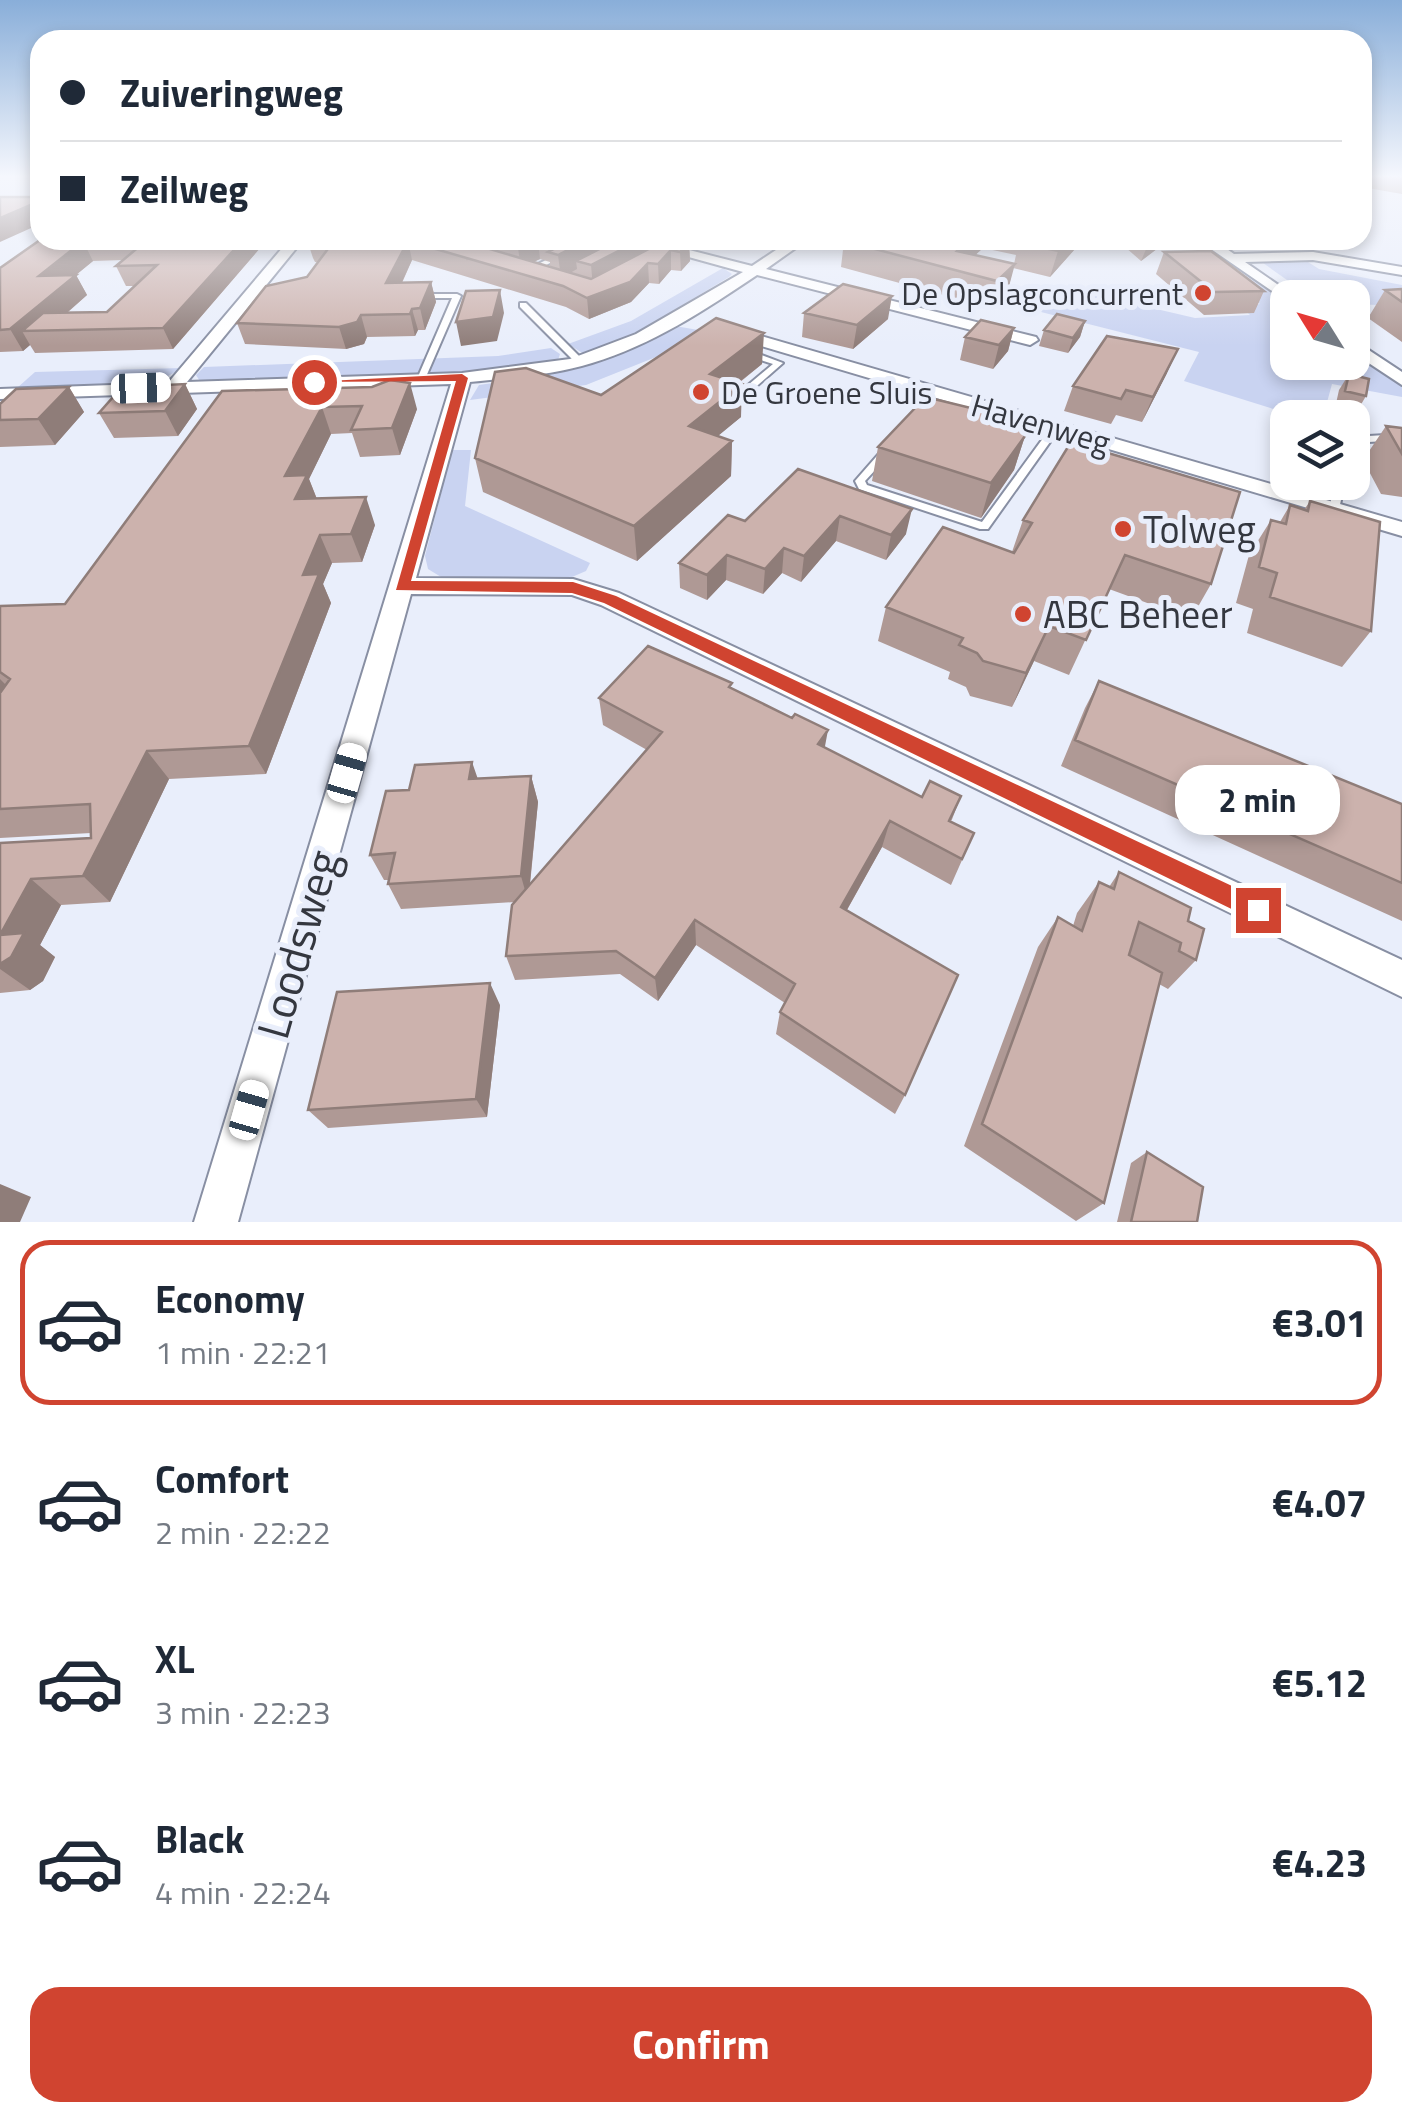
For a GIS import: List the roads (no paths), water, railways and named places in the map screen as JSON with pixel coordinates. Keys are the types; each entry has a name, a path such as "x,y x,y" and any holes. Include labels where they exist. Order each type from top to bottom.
{"street":[{"path":"174,387 288,250"},
{"path":"664,250 994,325 1030,340"},
{"path":"4,397 174,387 548,376 680,318 785,250"},
{"path":"1221,250 1270,285"},
{"path":"1342,260 1344,250"},
{"path":"1233,258 1278,254 1402,271"},
{"name":"Havenweg","path":"680,318 722,339 933,399 1055,428 1402,529"},
{"path":"1370,357 1402,380"},
{"name":"Loodsweg","path":"216,1222 462,378"},
{"path":"402,586 573,587 610,600 1402,979"}],"lane":[{"path":"522,274 571,250"},
{"path":"535,277 588,250"},
{"path":"411,296 457,296 421,379"},
{"path":"522,305 580,361"},
{"path":"722,339 779,363 731,404"},
{"path":"894,443 860,481 863,487 978,527 990,524 1055,428"},
{"path":"1370,439 1402,437"},
{"path":"1020,450 1037,455"},
{"path":"1334,509 1336,500"}],"place":[{"name":"De Opslagconcurrent","path":"1203,293"},
{"name":"De Groene Sluis","path":"701,392"},
{"name":"Tolweg","path":"1123,529"},
{"name":"ABC Beheer","path":"1023,614"}]}
